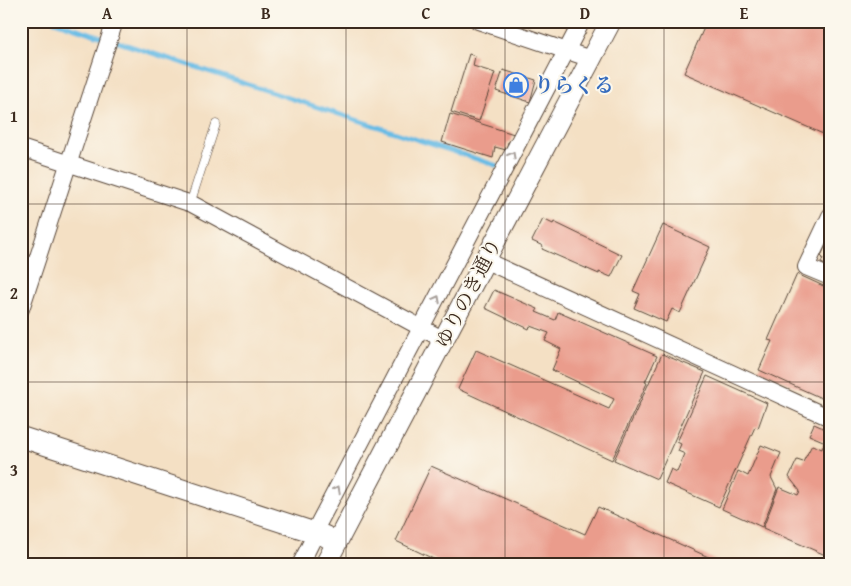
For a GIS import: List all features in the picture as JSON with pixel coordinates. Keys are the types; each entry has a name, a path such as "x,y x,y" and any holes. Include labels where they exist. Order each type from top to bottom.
{"street":[{"path":"21,309 116,21"},
{"path":"478,21 591,59"},
{"path":"300,565 582,21"},
{"name":"ゆりのき通り","path":"325,565 611,21"},
{"path":"21,148 190,204 444,340"},
{"path":"830,216 806,266 830,278"},
{"path":"484,260 830,418"},
{"path":"21,437 315,533 336,543"}],"lane":[{"path":"190,204 216,124"}],"building":[{"path":"707,21 830,21 830,137 684,73"},
{"path":"469,54 475,56 473,66 495,73 479,121 451,112"},
{"path":"503,70 536,80 530,102 496,91"},
{"path":"450,114 514,134 511,142 508,142 506,150 495,147 493,158 442,142"},
{"path":"543,219 553,224 554,222 622,255 611,277 599,272 599,274 542,249 543,246 532,241"},
{"path":"663,225 710,247 680,313 672,309 666,322 634,308 640,294 633,291"},
{"path":"830,236 830,267 821,263 823,258 821,256"},
{"path":"797,274 830,289 830,402 759,370 772,341 768,340"},
{"path":"494,290 538,309 536,312 555,320 558,312 657,356 645,382 647,383 612,460 458,389 476,350 609,409 614,399 552,370 561,349 545,341 549,333 530,326 529,329 485,308"},
{"path":"662,354 705,372 657,479 614,460"},
{"path":"707,376 767,403 758,428 755,427 719,507 665,483 671,469 677,472 685,454 678,451 681,444 677,442"},
{"path":"814,424 830,431 830,444 809,435"},
{"path":"824,443 830,446 830,557 763,528 779,487 798,495 800,491 789,477 797,460 803,462 812,445 822,449"},
{"path":"761,445 781,453 771,477 777,489 762,527 722,509 738,471 748,476"},
{"path":"431,466 585,534 598,507 726,565 446,565 396,541"}],"waterway":[{"path":"54,21 105,38"},
{"path":"112,40 498,166"}],"place":[{"name":"りらくる","path":"516,85"}]}
